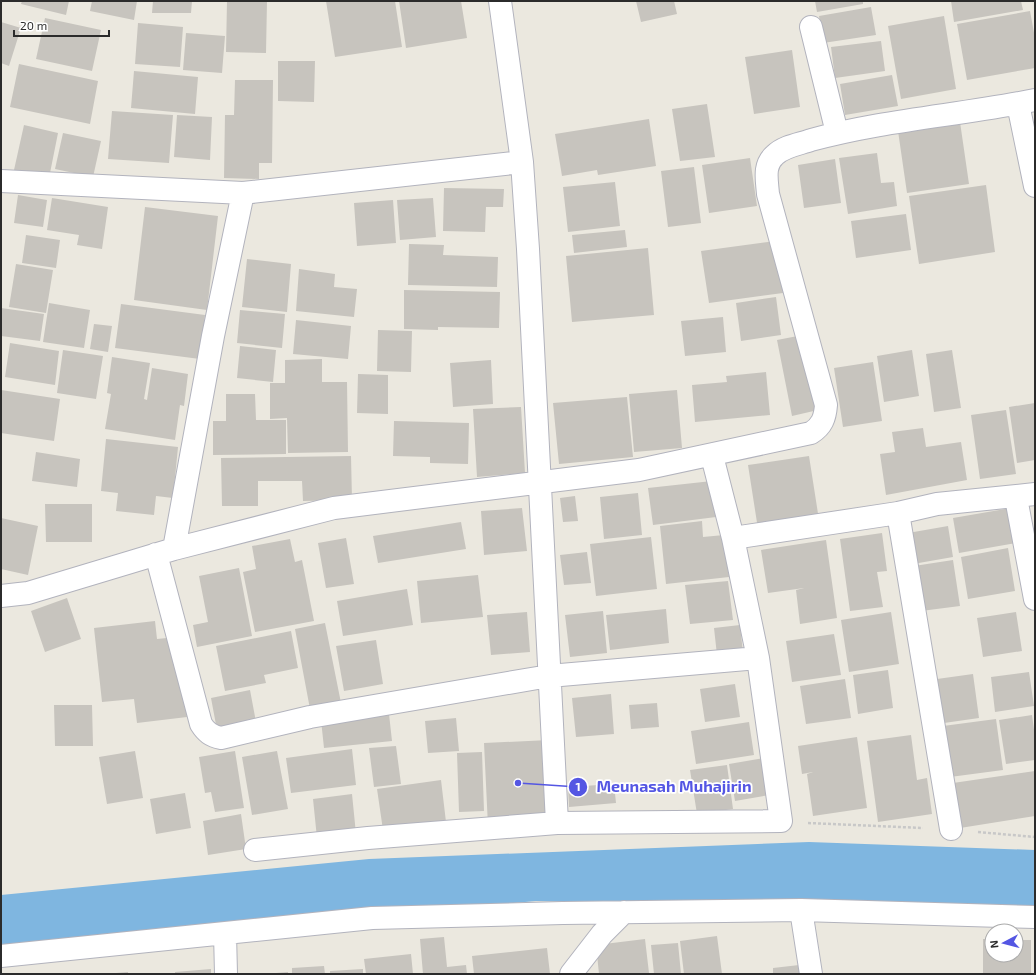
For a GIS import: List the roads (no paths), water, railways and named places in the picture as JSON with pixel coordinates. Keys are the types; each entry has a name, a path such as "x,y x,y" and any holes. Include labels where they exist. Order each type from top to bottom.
{"street":[{"path":"500,1 522,162 541,484 557,823"},
{"path":"811,27 837,133"},
{"path":"1,596 28,593 165,551 334,508 541,484 639,470 712,456 811,434 819,428 825,418 826,405 768,194 766,169 776,154 788,147 837,133 1026,102 1035,186"},
{"path":"1,182 243,193 522,162"},
{"path":"243,193 165,551 201,724 205,731 214,737 221,738 310,717 549,676 758,658"},
{"path":"255,850 368,838 557,823 782,822 758,658 733,538 712,456"},
{"path":"733,538 898,513 937,504 1026,496 1035,599"},
{"path":"898,513 951,829"},
{"path":"801,910 811,974"},
{"path":"1,956 372,918 624,912 801,910 1035,917"},
{"path":"571,974 602,934 624,912"},
{"path":"225,933 226,974"}],"water":[{"path":"809,842 1035,850 1035,910 536,901 1,947 1,895 369,859"}],"place":[{"name":"Meunasah Muhajirin","path":"518,783"}]}
